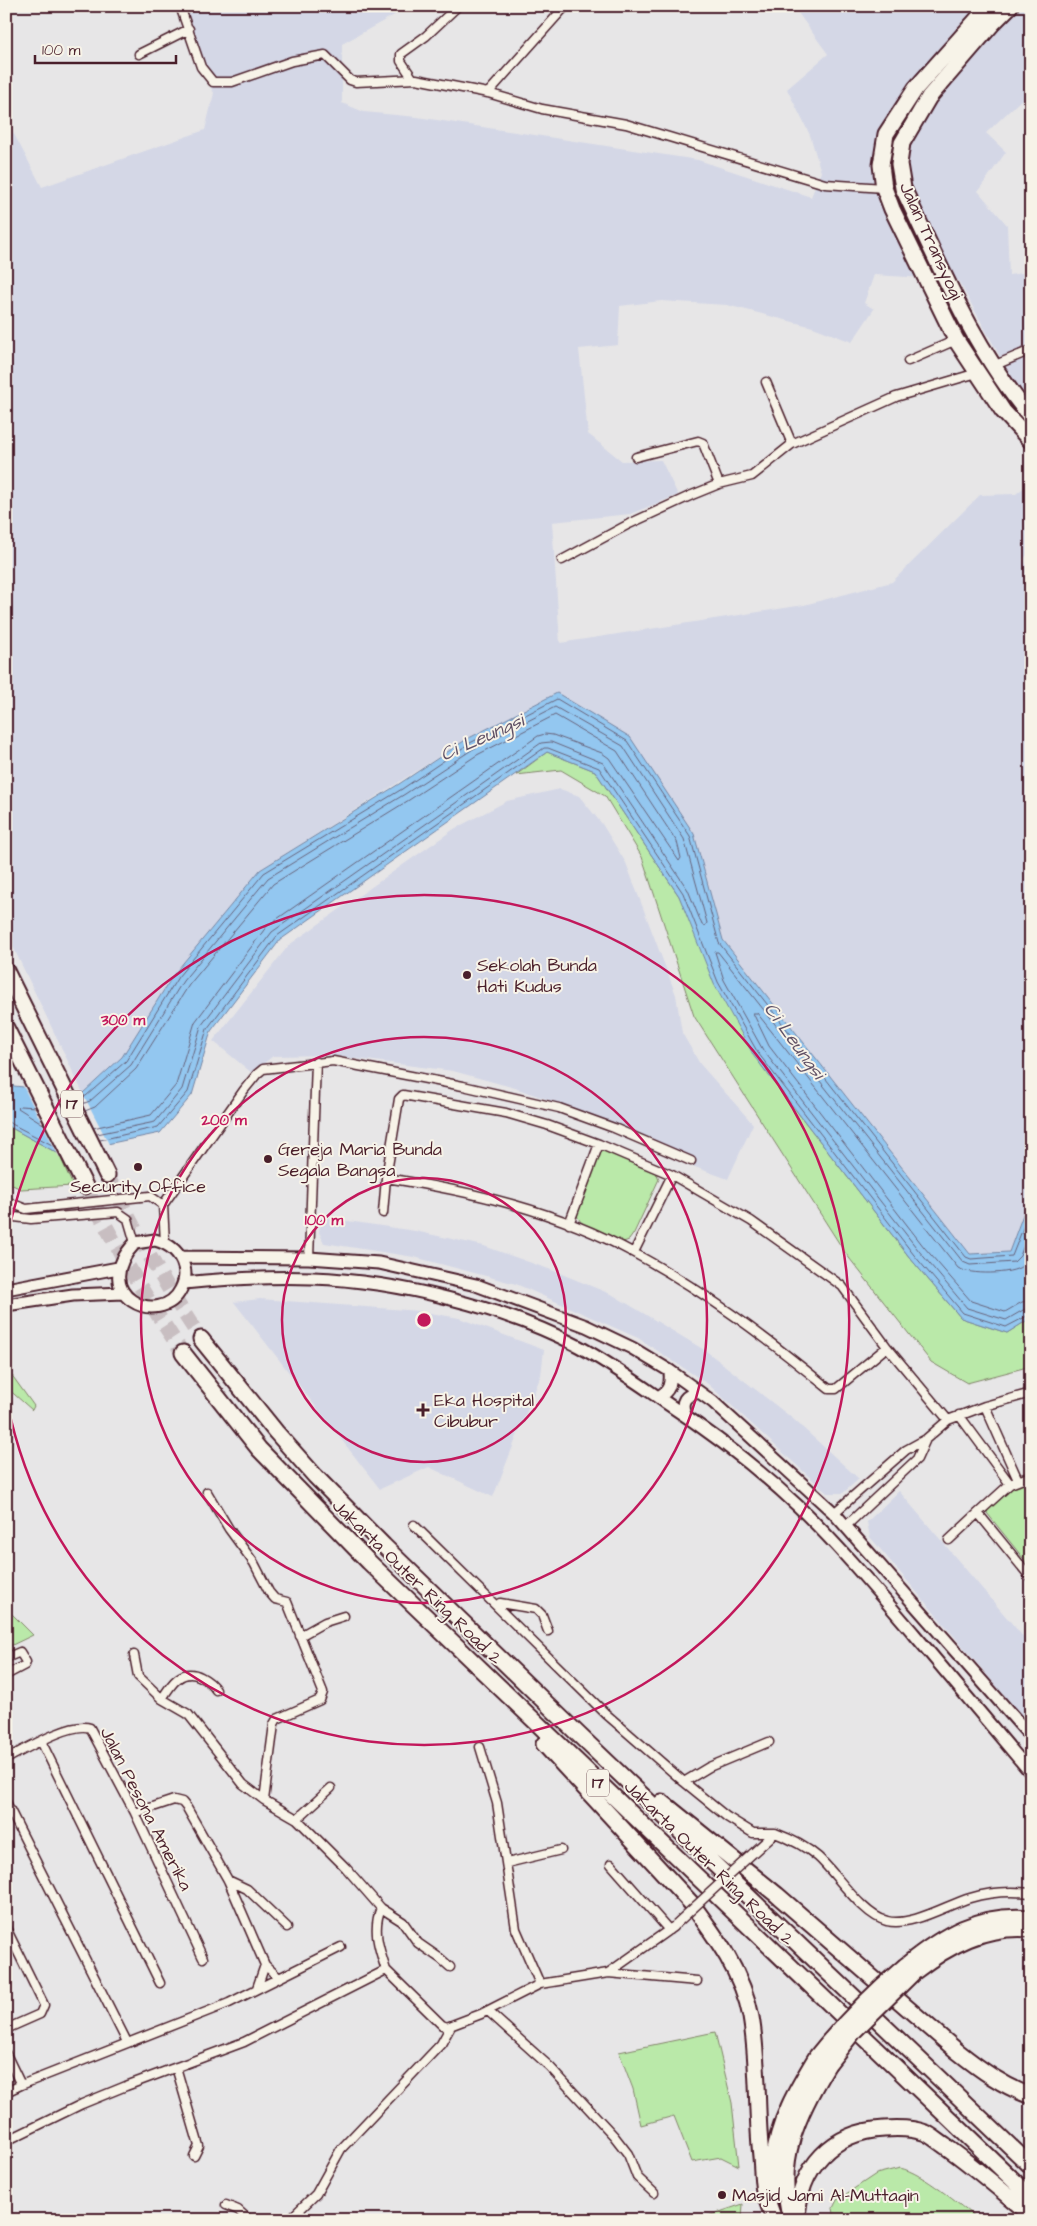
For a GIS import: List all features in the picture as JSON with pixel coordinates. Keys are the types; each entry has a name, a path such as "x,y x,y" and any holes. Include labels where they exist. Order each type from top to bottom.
{"highway":[{"name":"Jalan Transyogi","path":"989,6 916,88 886,134 881,165 884,188 892,209 956,340 1003,411 1031,442"},
{"name":"Jalan Transyogi","path":"1010,6 929,97 902,143 899,164 902,188 968,323 1016,400 1031,417"},
{"name":"17","path":"6,971 107,1175"},
{"name":"17","path":"6,1028 85,1186"},
{"name":"Jakarta Outer Ring Road 2","path":"201,1339 276,1432 315,1476 579,1735 1031,2166"},
{"name":"Jakarta Outer Ring Road 2","path":"183,1353 259,1449 438,1630 1031,2198"},
{"path":"438,1630 691,1903 728,1957 740,1984 750,2015 755,2052 759,2142 764,2190 775,2220"},
{"path":"579,1735 777,1895 984,2073 1010,2088 1031,2096"},
{"path":"775,2220 773,2202 774,2160 781,2128 794,2093 823,2060 854,2031 931,1945 957,1929 987,1920 1018,1917 1031,1918"},
{"path":"909,1969 961,1941 988,1931 1015,1928 1031,1929"},
{"path":"791,2220 786,2201 787,2161 793,2132 823,2060"},
{"path":"797,2220 798,2202 805,2179 818,2160 837,2142 860,2131 899,2128 925,2133 962,2158 1031,2215"}],"street":[{"path":"180,6 201,67 214,82 232,82 292,61 324,55 350,80 356,82 412,79 488,94 542,109 626,124 825,184 884,188"},
{"path":"412,79 401,61 401,54 426,36 458,6"},
{"path":"488,94 562,10 568,6"},
{"path":"139,54 189,29"},
{"path":"908,361 956,340"},
{"path":"994,366 1031,350"},
{"path":"562,560 629,524 719,484 752,476 792,444 896,397 977,373"},
{"path":"766,382 792,444"},
{"path":"636,457 698,441 703,443 719,484"},
{"path":"165,1243 163,1205 257,1074 272,1067 333,1061 453,1084 559,1108 623,1132 691,1161"},
{"path":"309,1258 316,1062"},
{"path":"383,1213 386,1178 399,1100 404,1095 506,1113 599,1144 672,1175 751,1221 842,1286 887,1347 948,1420"},
{"path":"570,1224 599,1144"},
{"path":"634,1252 672,1175"},
{"path":"386,1178 466,1192 521,1207 570,1224 634,1252 716,1302 767,1339 829,1389 836,1389 887,1347"},
{"path":"6,1202 26,1209 150,1196 163,1205"},
{"path":"6,1216 31,1219 118,1212 128,1219 135,1243"},
{"path":"155,1240 165,1243 180,1257 185,1269 184,1283 174,1299 158,1307 139,1305 124,1293 120,1286 118,1268 124,1254 135,1243 155,1240"},
{"path":"180,1257 309,1258 379,1263 476,1285 586,1326 632,1348 670,1371 713,1402 834,1513 1031,1736"},
{"path":"6,1289 118,1268"},
{"path":"184,1283 253,1277 316,1278 402,1288 457,1301 512,1318 576,1345 616,1368 685,1415 757,1469 800,1508 864,1576 1031,1773"},
{"path":"6,1306 73,1295 124,1293"},
{"path":"658,1397 665,1393 670,1386 670,1371"},
{"path":"685,1415 682,1408 684,1399 688,1395 699,1392"},
{"path":"834,1513 906,1450 926,1439 948,1420 959,1414 1031,1393"},
{"path":"985,1406 1018,1480"},
{"path":"959,1414 1010,1484"},
{"path":"846,1526 917,1459 926,1439"},
{"path":"879,1473 890,1484"},
{"path":"950,1540 1010,1484 1031,1476"},
{"path":"207,1492 229,1529 254,1563 269,1592 275,1599 287,1602 323,1692 320,1700 275,1722 264,1800"},
{"path":"978,1513 1031,1578"},
{"path":"414,1525 499,1605 512,1624 606,1714 684,1782 727,1817 753,1833 775,1833 798,1842 818,1857 872,1914 885,1921 899,1923 972,1897 999,1893 1031,1894"},
{"path":"499,1605 503,1593"},
{"path":"499,1605 536,1609 542,1615 548,1631"},
{"path":"300,1636 325,1622 344,1616"},
{"path":"6,1658 20,1652 26,1662 25,1665 6,1674"},
{"path":"134,1655 138,1676 162,1699 188,1714 243,1784 264,1800 297,1819 346,1868 381,1908 403,1922 418,1943 442,1959 450,1967"},
{"path":"162,1699 175,1681 187,1674 196,1674 206,1679 216,1690"},
{"name":"Jalan Pesona Amerika","path":"6,1759 41,1741 79,1726 90,1728 135,1814 203,1958"},
{"path":"41,1741 160,1983"},
{"path":"684,1782 709,1767 769,1742"},
{"path":"480,1747 497,1803 498,1820 507,1863 516,1929 540,1984"},
{"path":"297,1819 331,1788"},
{"path":"135,1814 174,1800 182,1802 228,1880 265,1965 279,1978"},
{"path":"6,1802 127,2042"},
{"path":"608,1973 669,1930 775,1833"},
{"path":"507,1863 561,1850"},
{"path":"611,1864 669,1930"},
{"path":"228,1880 247,1889 287,1927"},
{"path":"381,1908 376,1922 377,1940 386,1970 442,2025 451,2026 488,2011 540,1984 608,1973 697,1981"},
{"path":"6,1928 44,2005 40,2014 6,2029"},
{"path":"6,2092 21,2084 229,2003 342,1947"},
{"path":"257,1988 265,1965"},
{"path":"6,2141 82,2104 244,2042 386,1970"},
{"path":"488,2011 550,2067 614,2136 628,2154 637,2176 654,2193"},
{"path":"289,2220 316,2194 340,2149 441,2044 451,2026"},
{"path":"6,2054 21,2084"},
{"path":"176,2067 198,2146 194,2156"},
{"path":"226,2205 238,2210 249,2220"}],"shaded area":[{"path":"178,6 404,6 405,9 342,44 342,103 364,112 417,117 698,160 811,197 821,172 810,135 787,89 828,54 793,6 1031,6 1031,101 1022,99 986,133 1006,152 978,191 1007,225 1009,275 1030,272 1031,401 1019,391 958,280 874,275 864,303 874,309 852,342 813,327 727,305 661,301 620,306 618,345 579,349 588,434 622,461 661,460 678,495 630,514 552,522 560,643 804,605 892,582 980,495 1016,494 1031,482 1031,552 1023,559 1031,576 1031,1193 1009,1252 970,1254 723,940 694,834 557,693 467,739 260,870 174,974 122,1057 83,1093 6,932 6,119 42,187 205,130 214,93 187,44"},
{"name":"Sekolah Bunda Hati Kudus","path":"560,789 579,796 602,824 626,863 676,995 682,1033 700,1064 753,1124 728,1179 684,1163 626,1131 578,1110 515,1088 453,1071 327,1055 273,1056 252,1073 213,1041 289,945 454,829 507,801"},
{"path":"321,1217 415,1231 484,1246 613,1295 706,1351 792,1418 859,1479 843,1493 827,1493 708,1384 638,1338 516,1284 414,1257 324,1243 319,1232"},
{"name":"Eka Hospital Cibubur","path":"260,1299 419,1311 459,1318 544,1350 541,1375 493,1497 429,1467 380,1489 234,1302"},
{"path":"899,1491 1031,1646 1031,1727 870,1537 867,1522"}],"green space":[{"path":"547,752 595,771 679,896 754,1056 910,1258 961,1318 1007,1333 1031,1318 1031,1366 967,1383 931,1362 846,1254 694,1016 642,857 605,796 561,770 516,775"},
{"path":"6,1125 59,1154 73,1186 21,1189 6,1182"},
{"path":"610,1150 652,1169 656,1172 659,1179 634,1233 629,1240 623,1242 588,1228 578,1218 576,1212 598,1156 603,1151"},
{"path":"6,1367 34,1406 32,1410 6,1387"},
{"path":"1031,1477 1031,1568 987,1513 989,1507 998,1496"},
{"path":"6,1608 33,1635 6,1648"},
{"path":"715,2032 732,2103 739,2166 721,2157 692,2162 674,2116 641,2125 633,2089 619,2052"},
{"path":"900,2168 930,2183 979,2220 835,2220 833,2208 837,2200 876,2174"},
{"path":"743,2204 742,2220 699,2219"}],"water":[{"name":"Ci Leungsi","path":"557,693 630,737 694,834 723,940 970,1254 1009,1252 1031,1193 1031,1318 1007,1333 961,1318 910,1258 754,1056 714,984 679,896 595,771 547,752 280,940 211,1031 192,1095 160,1133 59,1154 6,1125 6,1080 14,1086 83,1093 122,1057 174,974 260,870 399,784 467,739"}],"pier":[{"path":"22,1084 81,1090 110,1146 59,1157"}],"tunnel":[{"path":"107,1175 151,1259 201,1339"},
{"path":"85,1186 131,1271 183,1353"}],"place":[{"name":"Sekolah Bunda Hati Kudus","path":"467,975"},
{"name":"Gereja Maria Bunda Segala Bangsa","path":"268,1159"},
{"name":"Security Office","path":"138,1167"},
{"name":"Eka Hospital Cibubur","path":"423,1410"},
{"name":"Masjid Jami Al-Muttaqin","path":"722,2195"}]}
